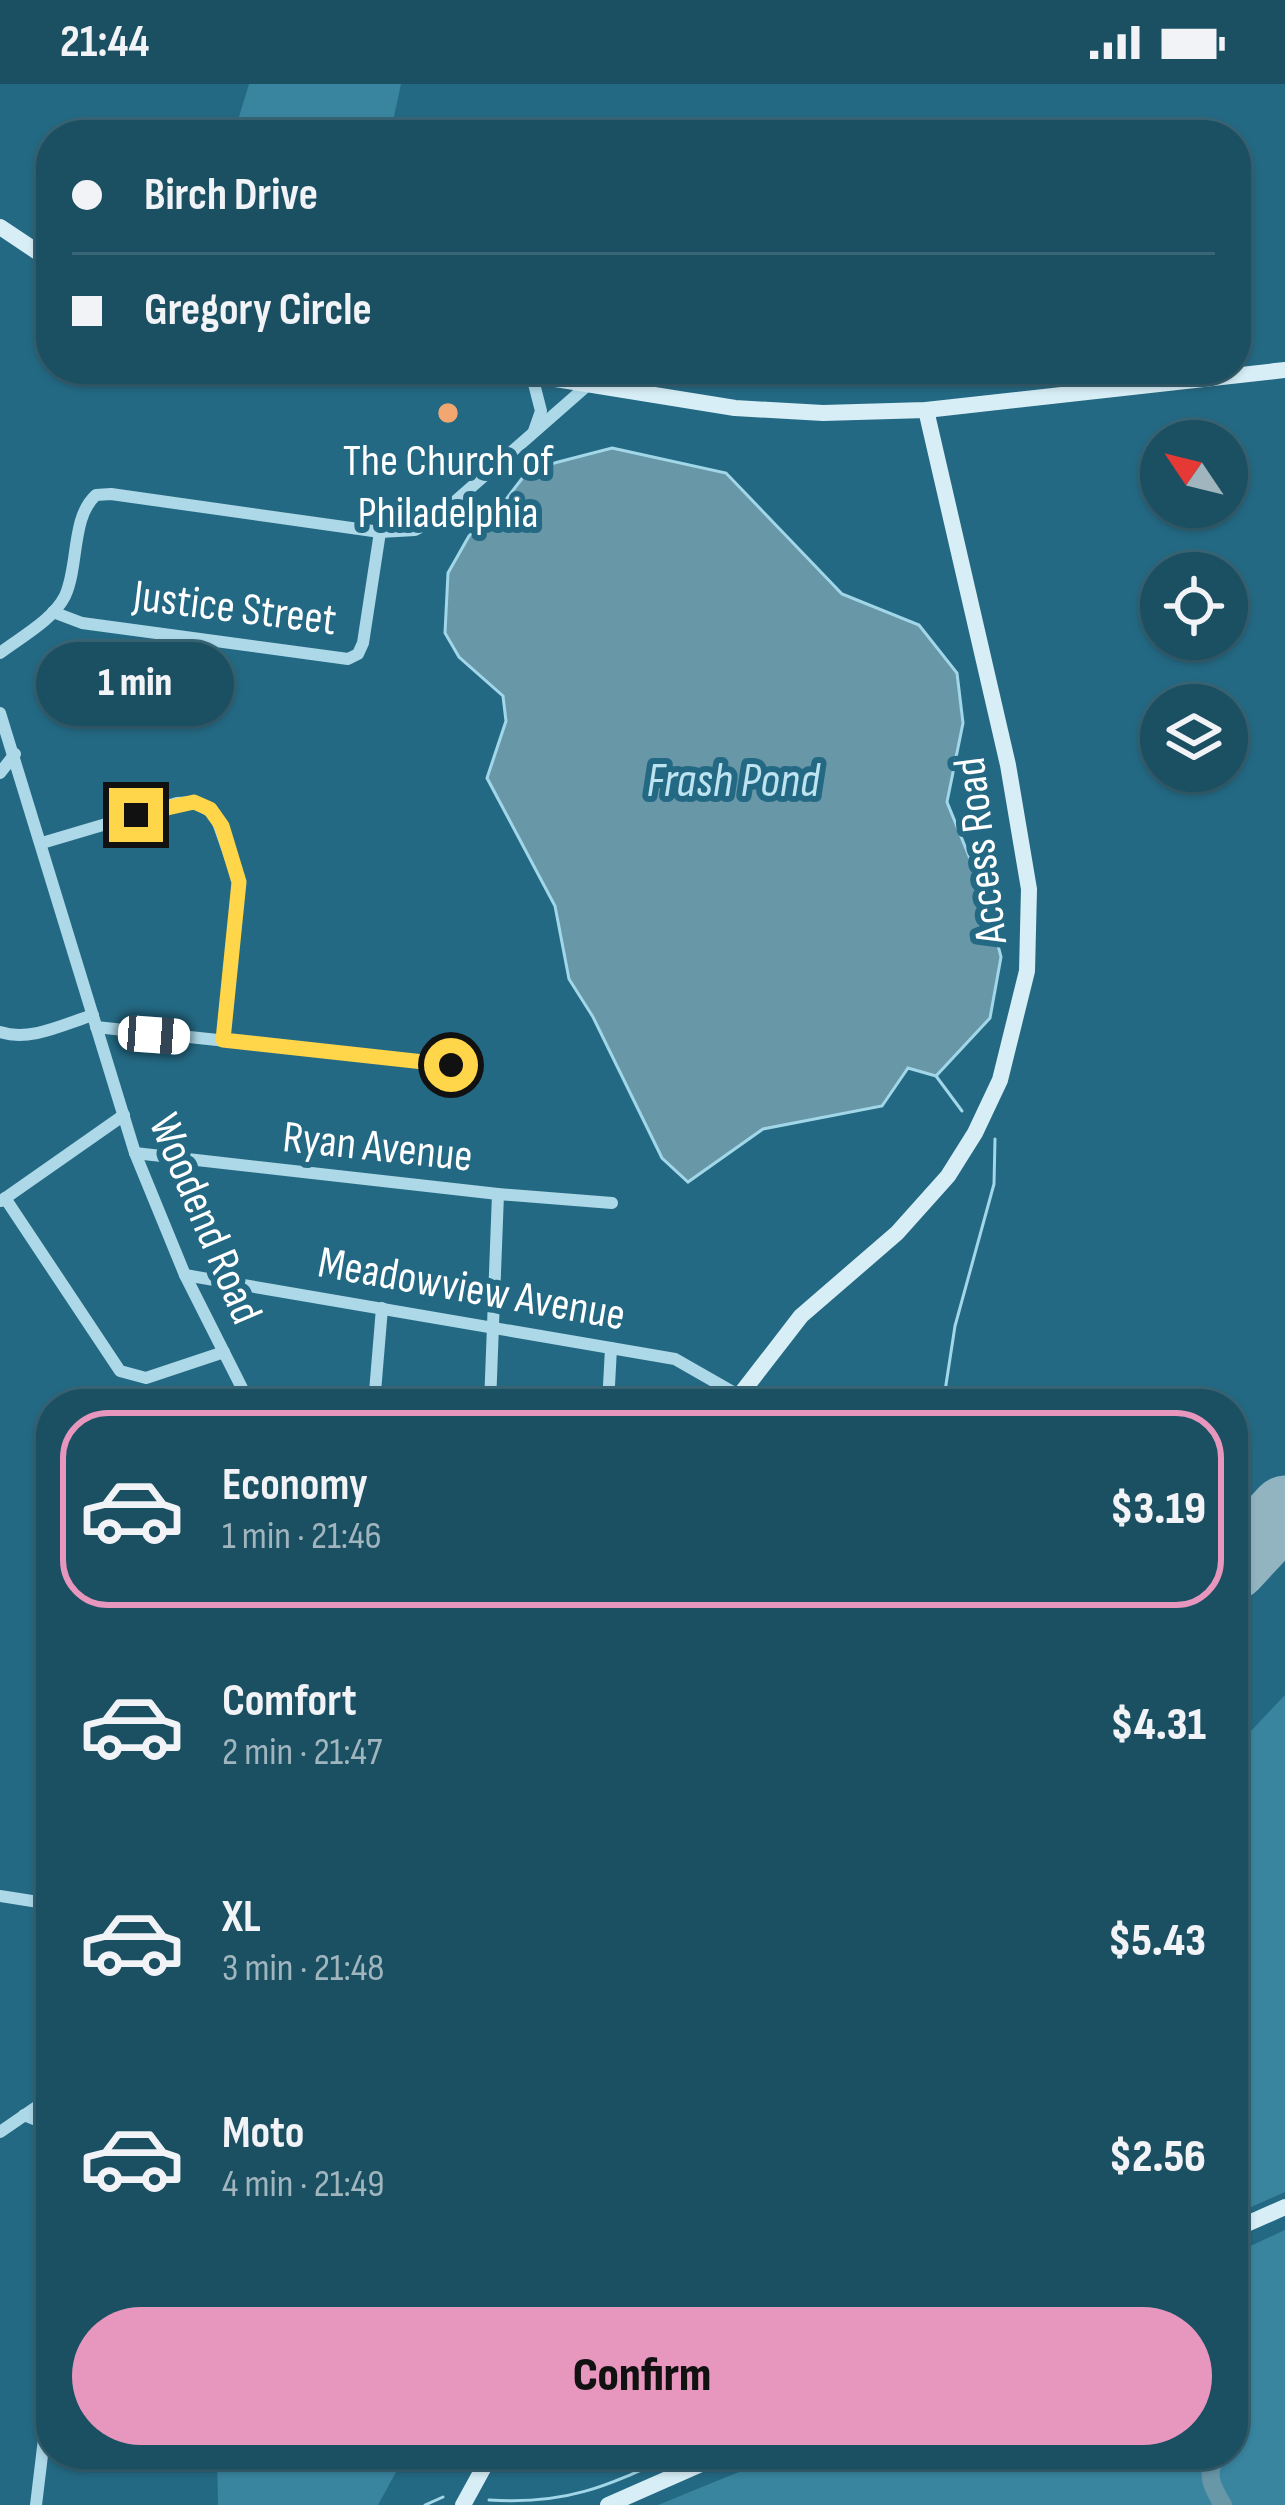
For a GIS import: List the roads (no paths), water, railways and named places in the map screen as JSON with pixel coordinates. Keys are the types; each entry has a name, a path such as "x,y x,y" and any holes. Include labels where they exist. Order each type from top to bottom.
{"main road":[{"path":"0,227 36,251"},
{"path":"1251,374 1285,370"},
{"path":"590,384 735,408 820,413 926,410 1159,384"},
{"name":"Access Road","path":"744,1389 801,1316 897,1233 948,1176 1000,1080 1029,960 1029,889 1008,765 926,410"},
{"path":"1248,2223 1285,2207"},
{"path":"463,2505 483,2469"},
{"path":"608,2505 690,2469"}],"street":[{"path":"533,432 541,411 534,384"},
{"path":"0,653 64,599 85,509 101,494 380,532 423,527 590,384"},
{"name":"Justice Street","path":"53,612 82,622 349,659 363,643 380,532"},
{"name":"Woodend Road","path":"0,713 135,1153 185,1275 242,1389"},
{"path":"0,773 15,754"},
{"path":"42,843 177,803 194,802 215,814 239,882 223,1040"},
{"path":"0,1032 21,1036 95,1021 451,1065"},
{"path":"124,1115 2,1200 120,1371 146,1378 224,1352"},
{"name":"Ryan Avenue","path":"135,1153 612,1203"},
{"path":"491,1389 498,1194"},
{"name":"Meadowview Avenue","path":"185,1275 675,1359 719,1389"},
{"path":"375,1389 382,1308"},
{"path":"609,1389 610,1348"},
{"path":"0,1896 36,1902"},
{"path":"0,2132 36,2108"},
{"path":"24,2116 36,2120"},
{"path":"36,2505 40,2469"}],"water":[{"name":"Frash Pond","path":"612,448 726,473 842,594 919,625 957,673 963,723 947,802 986,898 1001,957 990,1018 936,1076 908,1068 882,1106 763,1129 688,1182 662,1158 593,1017 569,979 555,906 487,778 506,721 503,696 459,657 445,633 448,573 469,536 497,511 524,476 539,467"}],"waterway":[{"path":"936,1076 962,1111"},
{"path":"945,1389 955,1326 994,1184 995,1139"},
{"path":"489,2500 565,2496 642,2469"},
{"path":"1211,2469 1223,2505"},
{"path":"425,2505 443,2497"}],"place":[{"name":"The Church of Philadelphia","path":"448,413"}]}
